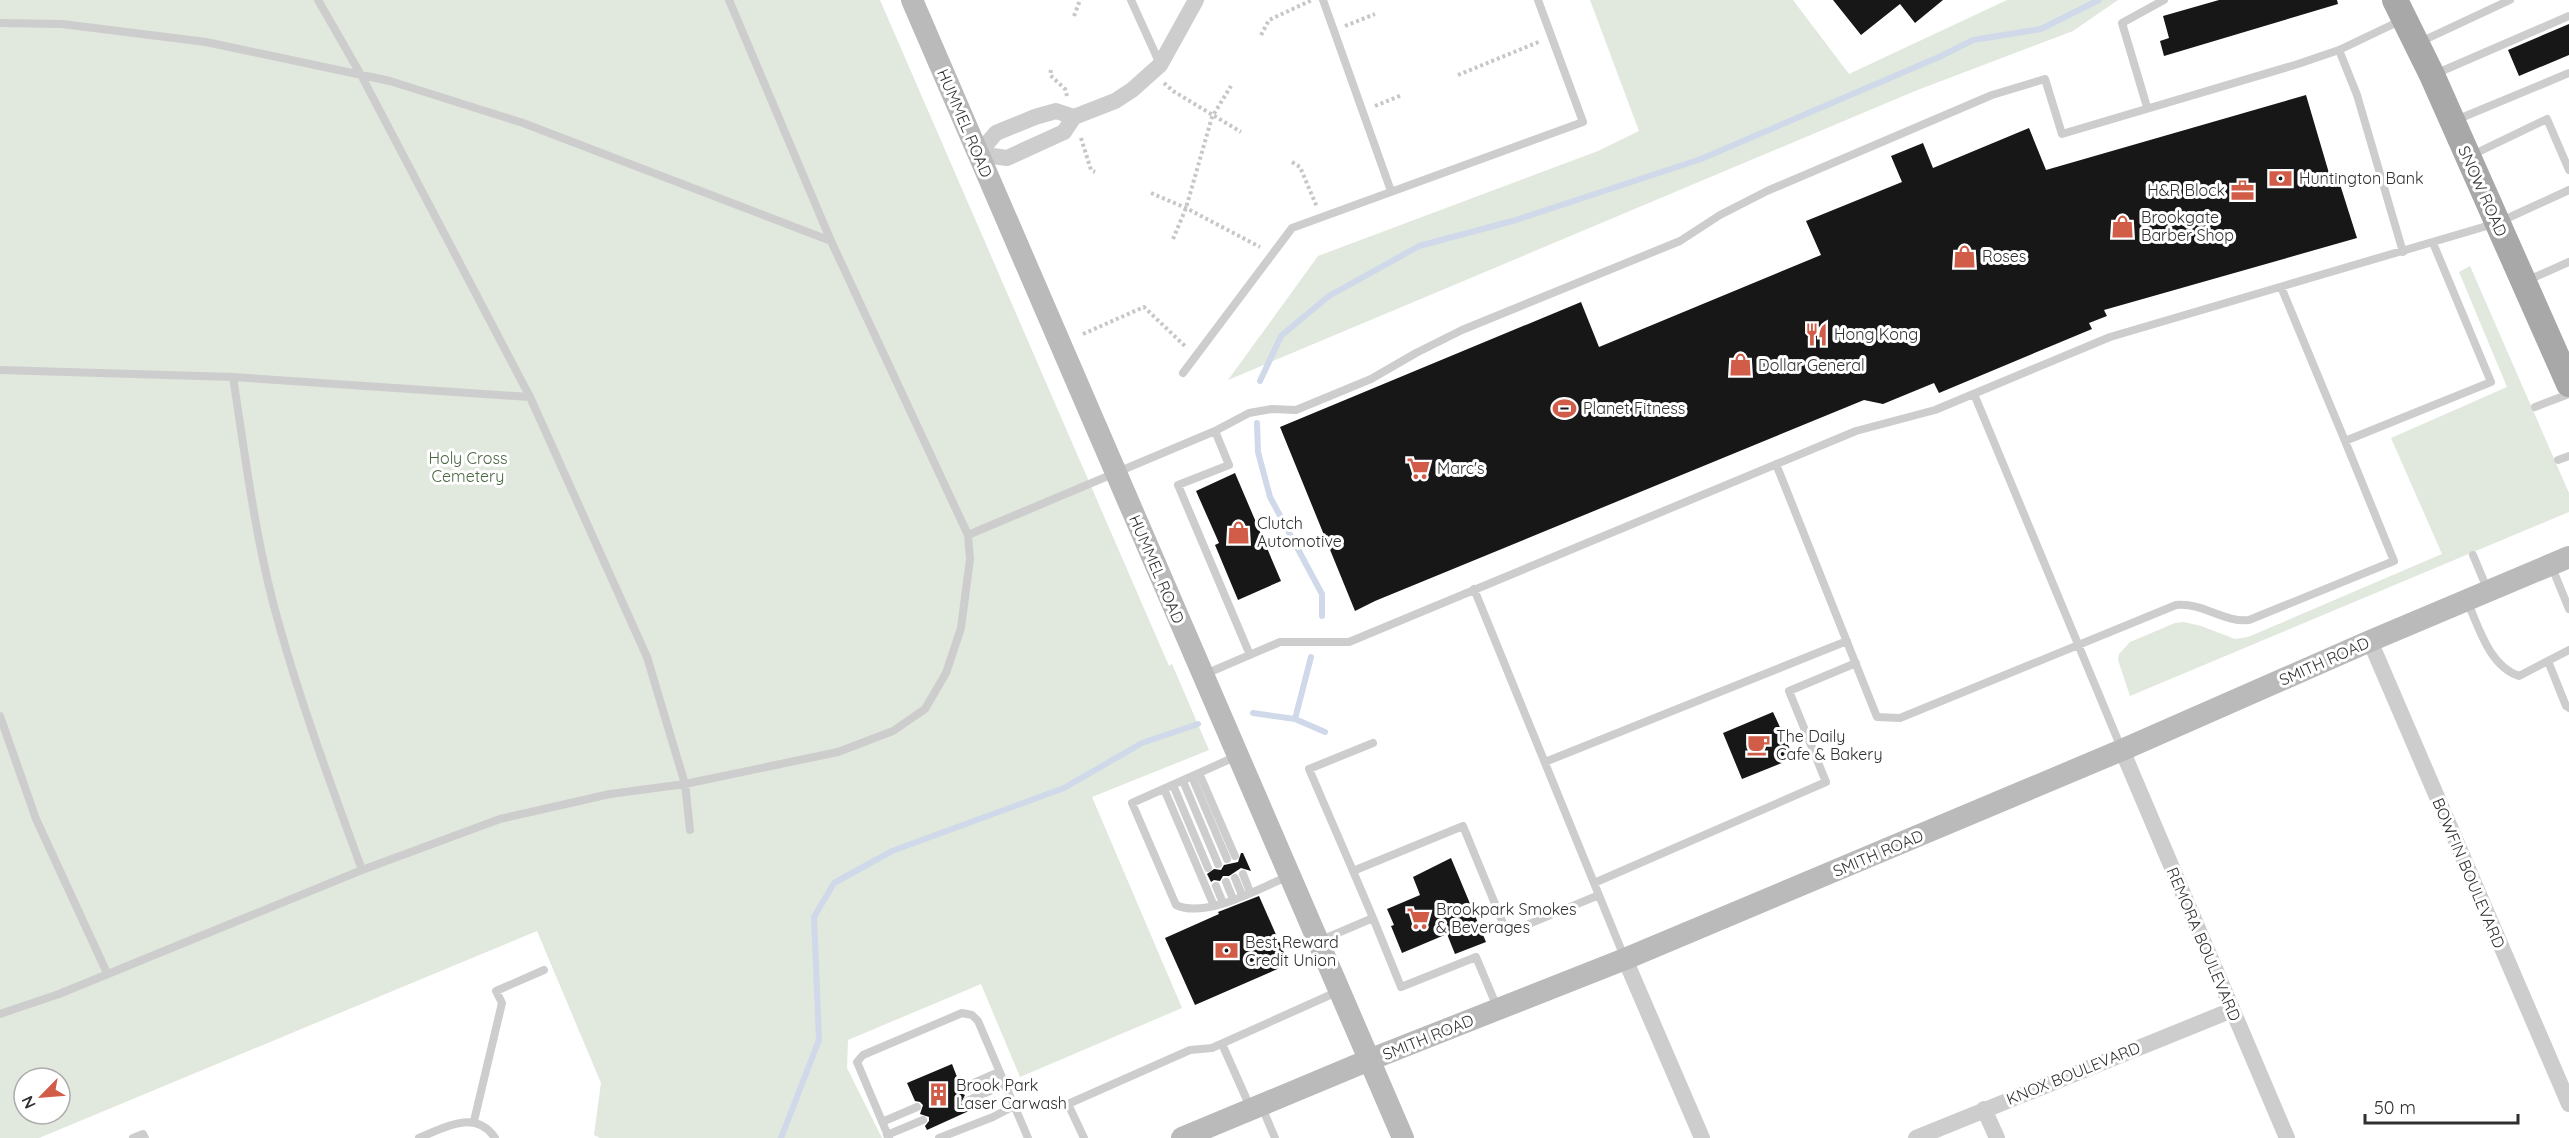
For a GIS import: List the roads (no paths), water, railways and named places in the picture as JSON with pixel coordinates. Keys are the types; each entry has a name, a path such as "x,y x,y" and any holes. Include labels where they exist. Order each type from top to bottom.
{"main road":[{"name":"HUMMEL ROAD","path":"912,0 1403,1138"},
{"name":"SNOW ROAD","path":"2399,9 2432,75 2523,282 2558,352 2569,384"},
{"name":"SMITH ROAD","path":"1182,1138 1219,1127 1256,1107 1369,1060 1625,959 2122,750 2370,641 2560,561"}],"street":[{"path":"978,154 1007,158 1064,132 1074,117 1115,101 1132,90 1160,65 1196,0"},
{"path":"978,154 996,133 1035,117 1056,111 1074,117"},
{"name":"BOWFIN BOULEVARD","path":"2370,641 2569,1104"},
{"name":"REMORA BOULEVARD","path":"2122,750 2287,1138"},
{"path":"1625,959 1702,1138"},
{"name":"KNOX BOULEVARD","path":"1916,1138 2232,1010"},
{"path":"1984,1109 1997,1138"}],"lane":[{"path":"318,0 361,75 530,397 647,657 685,784 690,830"},
{"path":"0,1014 59,994 362,870 500,819 610,794 685,784 838,752 893,731 925,709 946,673 961,628 970,559 968,535 831,242 729,0"},
{"path":"1131,0 1160,65"},
{"path":"1323,0 1391,191"},
{"path":"1183,373 1292,228 1583,122 1538,0"},
{"path":"2147,107 2122,22 2164,0"},
{"path":"2416,43 2510,0"},
{"path":"968,535 1215,430 1249,413 1272,409 1296,410 1371,379 1462,330 1680,241 1720,215 1767,191 1992,95 2045,79 2062,134 2339,50 2399,9"},
{"path":"2432,75 2569,16"},
{"path":"0,24 62,24 206,42 390,81 523,123 831,242"},
{"path":"2339,50 2357,95 2403,252"},
{"path":"2453,122 2569,73"},
{"path":"2468,157 2547,119 2569,170"},
{"path":"1203,675 1288,640 1320,643 1349,642 1856,431 1935,410 2109,337 2497,223 2569,190"},
{"path":"2345,441 2490,382 2433,243"},
{"path":"2523,282 2569,262"},
{"path":"1776,464 1877,717 1900,718 2176,605 2195,605 2232,619 2249,620 2394,561 2281,287"},
{"path":"0,370 233,377 530,397"},
{"path":"233,377 258,537 279,627 312,734 362,870"},
{"path":"1974,394 2122,750"},
{"path":"2535,407 2569,394"},
{"path":"1215,430 1228,465 1178,485 1250,655"},
{"path":"2558,460 2569,456"},
{"path":"2473,555 2488,591"},
{"path":"2560,561 2569,609"},
{"path":"1474,589 1625,959"},
{"path":"2467,600 2493,656 2508,672 2519,675 2569,650"},
{"path":"1545,762 1847,640"},
{"path":"2548,661 2566,706 2569,708"},
{"path":"1594,883 1826,782 1788,691 1856,663"},
{"path":"0,716 36,819 108,973"},
{"path":"1373,742 1309,769 1401,987 1476,957 1498,1009"},
{"path":"1238,756 1132,803 1176,905 1187,910 1214,906 1290,876"},
{"path":"1196,775 1231,858"},
{"path":"1183,781 1218,864"},
{"path":"1168,787 1208,868"},
{"path":"1168,787 1214,906"},
{"path":"1353,871 1463,826 1507,933 1599,895"},
{"path":"1239,876 1246,893"},
{"path":"1226,882 1233,899"},
{"path":"1216,886 1223,903"},
{"path":"1318,942 1373,918"},
{"path":"474,1121 502,1003 496,991 544,970"},
{"path":"1084,1138 1068,1104 1190,1050 1212,1048 1222,1044 1339,991"},
{"path":"922,1120 888,1137 857,1062 863,1055 962,1013 972,1014 978,1021 1028,1138"},
{"path":"1222,1044 1275,1138"},
{"path":"962,1088 999,1072"},
{"path":"968,1101 1004,1085"},
{"path":"939,1138 993,1117 1014,1106"},
{"path":"882,1122 917,1107"},
{"path":"419,1138 460,1122 474,1121 489,1129 495,1138"},
{"path":"133,1138 143,1134 145,1138"}],"waterway":[{"path":"1260,381 1281,336 1329,296 1419,246 1516,220 1701,159 1939,57 1973,40 2041,29 2099,0"},
{"path":"1257,423 1258,452 1270,497 1322,594 1322,616"},
{"path":"1253,713 1295,719 1311,657"},
{"path":"1295,719 1325,732"},
{"path":"781,1138 819,1040 814,917 834,883 892,851 1064,788 1142,743 1198,724"}],"place":[{"name":"Huntington Bank","path":"2281,178"},
{"name":"H&R Block","path":"2243,190"},
{"name":"Brookgate Barber Shop","path":"2123,226"},
{"name":"Roses","path":"1964,256"},
{"name":"Hong Kong","path":"1816,334"},
{"name":"Dollar General","path":"1740,365"},
{"name":"Planet Fitness","path":"1565,408"},
{"name":"Marc's","path":"1419,468"},
{"name":"Clutch Automotive","path":"1239,532"},
{"name":"The Daily Cafe & Bakery","path":"1758,745"},
{"name":"Brookpark Smokes & Beverages","path":"1418,918"},
{"name":"Best Reward Credit Union","path":"1227,951"},
{"name":"Brook Park Laser Carwash","path":"938,1094"}],"park label":[{"name":"Holy Cross Cemetery","path":"468,467"}]}
